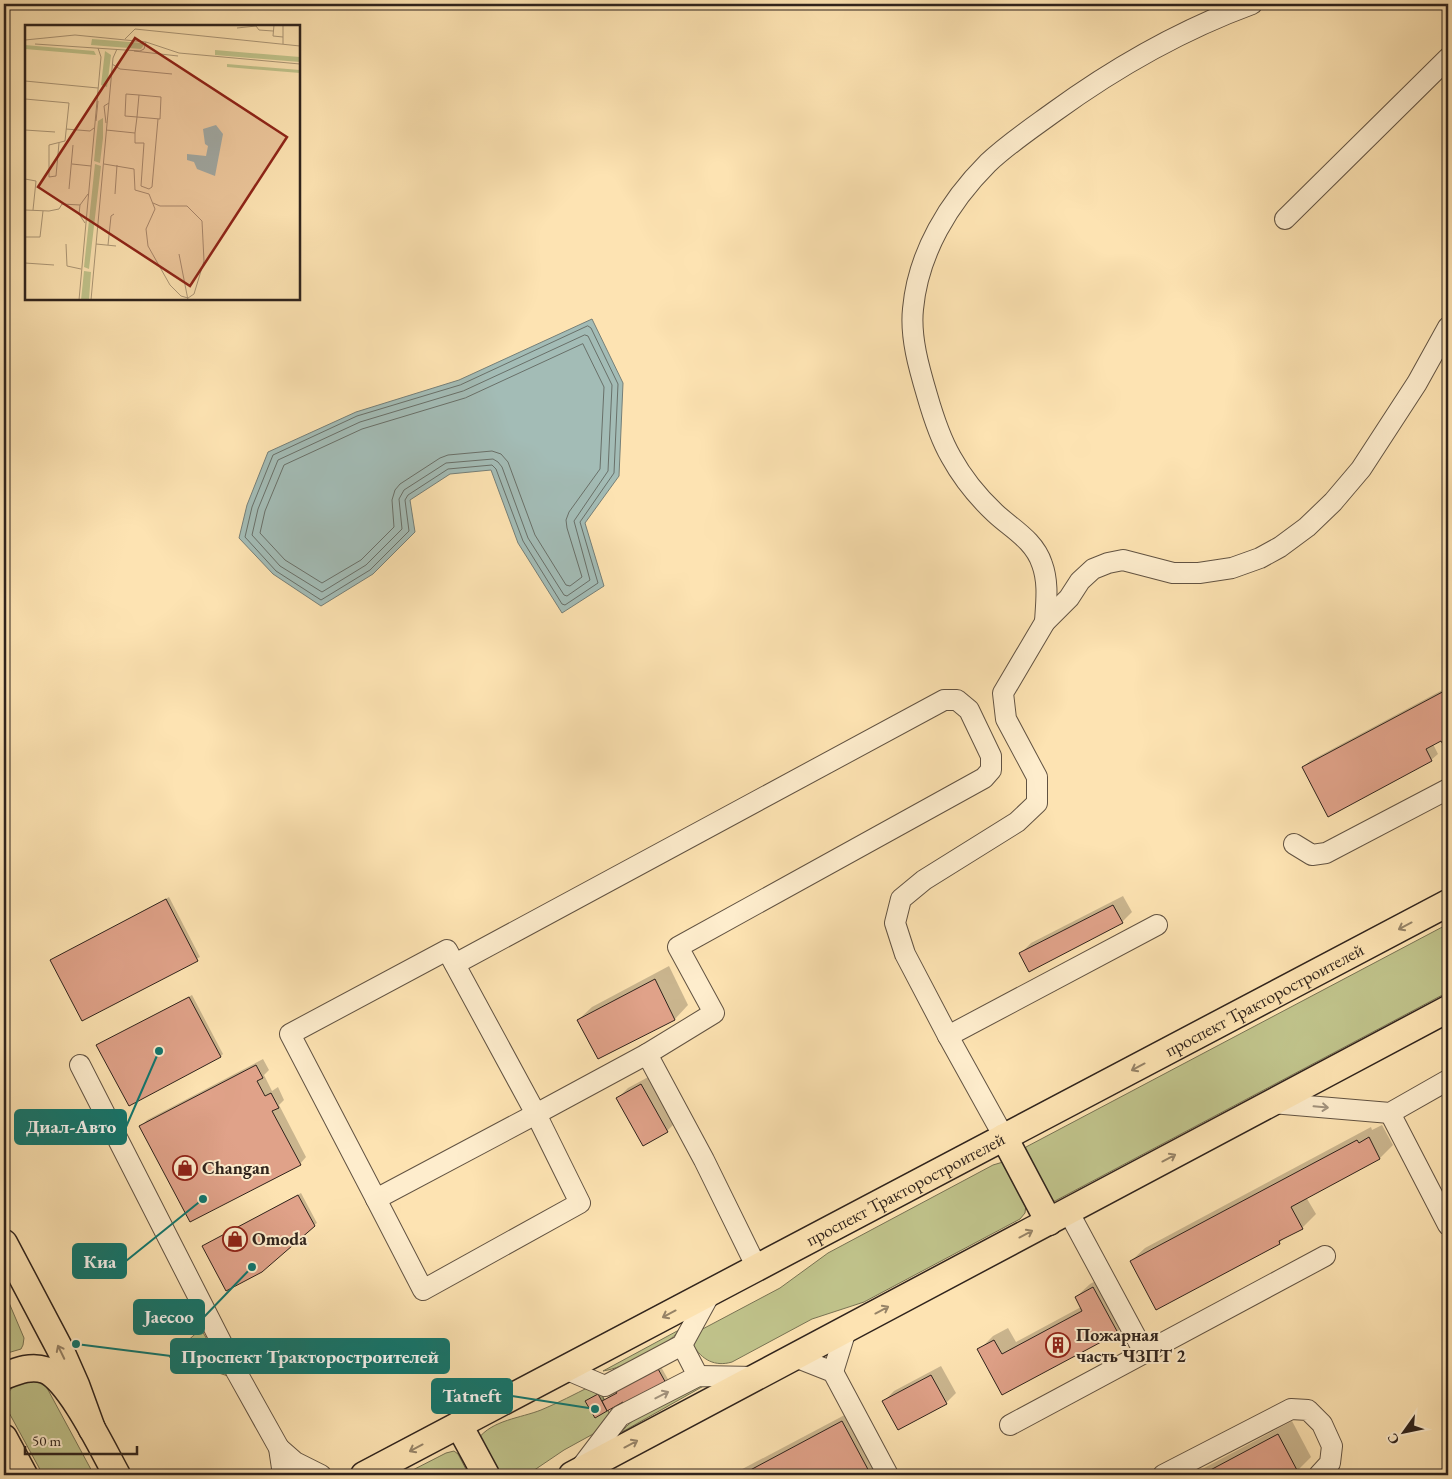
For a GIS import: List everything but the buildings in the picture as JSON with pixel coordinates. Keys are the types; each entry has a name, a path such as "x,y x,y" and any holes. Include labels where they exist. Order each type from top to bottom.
{"main road":[{"name":"проспект Тракторостроителей","path":"364,1475 1448,903"},
{"path":"574,1474 1448,1009"},
{"path":"1004,1137 1059,1217"},
{"path":"4,1243 62,1352 92,1429"},
{"path":"4,1376 20,1369 32,1368 46,1370 56,1378 68,1390 117,1475"},
{"path":"459,1425 486,1475"},
{"path":"4,1438 24,1475"}],"lane":[{"path":"1045,622 1047,586 1042,564 1033,546 995,513 972,488 951,458 934,420 921,375 913,336 913,309 920,272 934,236 950,208 970,182 990,161 1080,93 1123,66 1174,37 1216,17 1252,4"},
{"path":"1285,219 1448,58"},
{"path":"1004,1137 905,954 895,923 901,899 924,880 1018,822 1037,803 1037,778 1006,718 1003,693 1045,622 1069,598 1080,581 1092,570 1108,563 1123,560 1173,573 1199,573 1232,568 1260,558 1280,547 1307,527 1333,502 1361,469 1418,382 1448,328"},
{"path":"376,1199 647,1054 714,1013 678,947 984,778 991,770 991,756 969,710 957,700 944,700 454,964"},
{"path":"1294,844 1312,855 1326,853 1448,789"},
{"path":"948,1036 1157,925"},
{"path":"447,950 536,1114 580,1203 424,1290 290,1034 447,950"},
{"path":"647,1054 704,1160 757,1268"},
{"path":"80,1065 232,1362 279,1448 295,1462 321,1475"},
{"path":"1272,1103 1390,1113 1448,1080"},
{"path":"1390,1113 1448,1225"},
{"path":"1059,1217 1144,1352"},
{"path":"1010,1425 1326,1256"},
{"path":"605,1386 682,1345 710,1292"},
{"path":"833,1372 846,1330"},
{"path":"682,1345 698,1376"},
{"path":"795,1357 833,1372 888,1475"},
{"path":"565,1369 605,1386 620,1416"},
{"path":"574,1474 620,1416 698,1376 756,1377"},
{"path":"1163,1475 1291,1409 1308,1410 1322,1424 1332,1446 1330,1463 1319,1475"},
{"path":"279,1448 283,1475"}],"green space":[{"path":"1448,924 1448,992 1055,1201 1049,1202 1022,1152 1026,1147"},
{"path":"1003,1162 1026,1204 1025,1213 1020,1219 864,1302 812,1319 732,1362 720,1364 710,1361 701,1355 693,1345 697,1332 780,1288 828,1253 993,1165"},
{"path":"4,1291 24,1338 21,1349 4,1354"},
{"path":"201,1329 228,1376 169,1357"},
{"path":"679,1330 665,1343 644,1356 622,1366 603,1371"},
{"path":"30,1379 40,1381 47,1388 94,1475 43,1475 7,1409 7,1397 11,1389 19,1383"},
{"path":"716,1379 622,1432 634,1420 676,1394 693,1386"},
{"path":"591,1386 600,1389 609,1413 609,1422 604,1428 564,1450 527,1475 494,1475 478,1439 484,1433 507,1420 541,1410"},
{"path":"454,1451 458,1454 469,1475 403,1475 446,1453"}],"water":[{"path":"592,319 623,383 619,476 585,523 604,586 562,613 518,543 491,470 450,474 410,500 415,532 373,574 321,606 273,574 239,538 247,505 268,452 356,412 459,380"}],"place":[{"name":"Диал-Авто","path":"159,1051"},
{"name":"Changan","path":"185,1168"},
{"name":"Киа","path":"203,1199"},
{"name":"Omoda","path":"235,1239"},
{"name":"Jaecoo","path":"252,1267"},
{"name":"Проспект Тракторостроителей","path":"76,1344"},
{"name":"Пожарная часть ЧЗПТ 2","path":"1058,1345"},
{"name":"Tatneft","path":"595,1409"}]}
